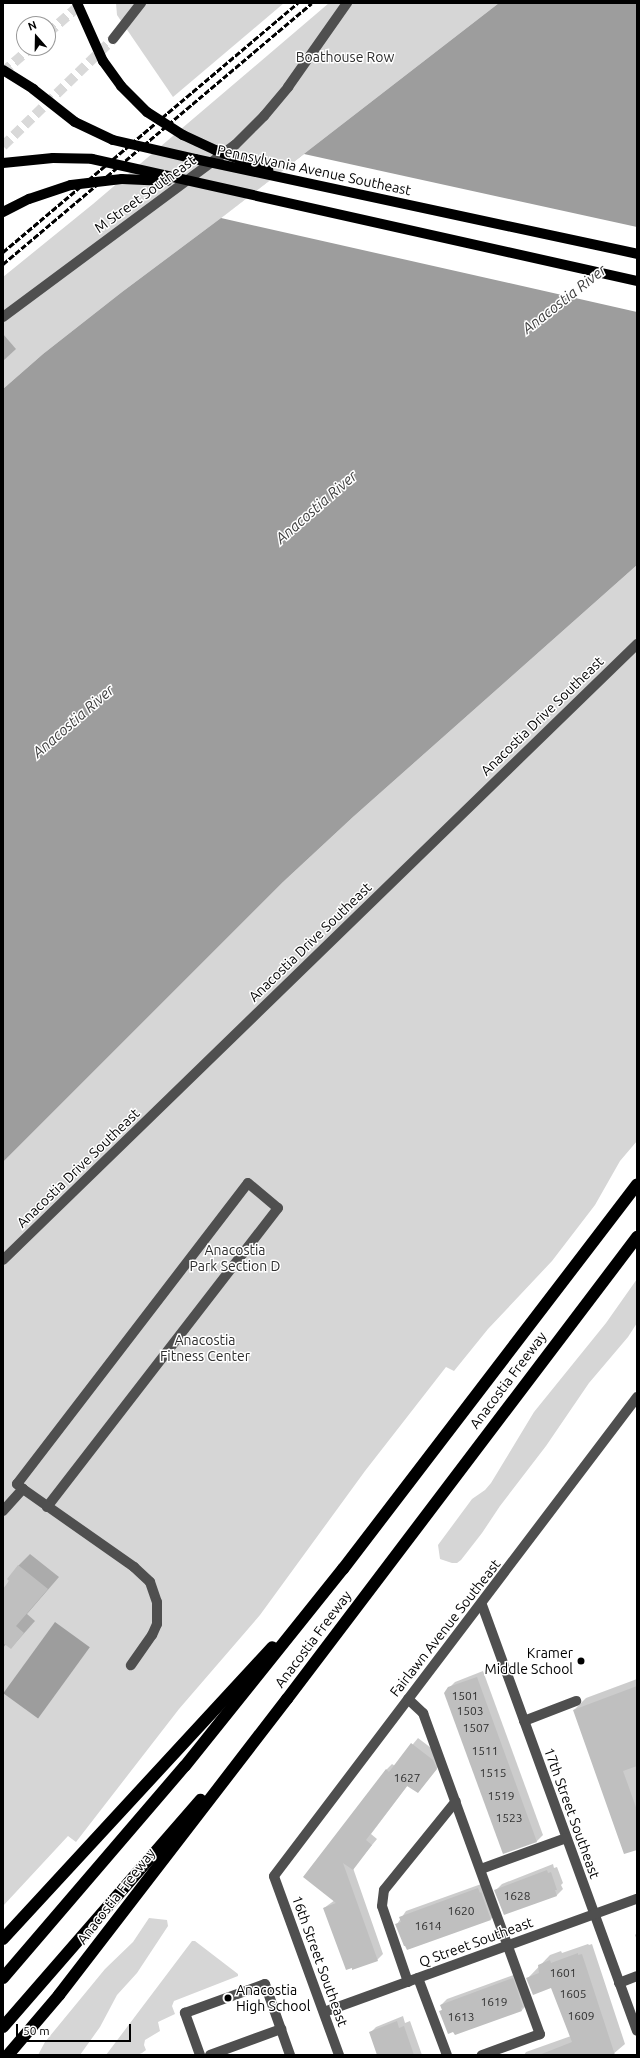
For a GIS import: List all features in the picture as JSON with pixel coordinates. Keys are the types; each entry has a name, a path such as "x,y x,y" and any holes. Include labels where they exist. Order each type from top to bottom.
{"highway":[{"name":"Anacostia Freeway","path":"3,1978 185,1766 343,1569 637,1184"},
{"name":"Anacostia Freeway","path":"8,2055 58,1995 287,1699 637,1237"},
{"path":"3,1939 343,1569"},
{"path":"3,2027 287,1699"}],"main road":[{"path":"77,3 103,62 121,86 147,112 183,135 202,144 298,181"},
{"name":"Pennsylvania Avenue Southeast","path":"3,70 33,89 75,122 113,140 637,254"},
{"path":"3,163 53,158 92,159 637,281"},
{"path":"3,212 29,199 56,190 87,183 122,179 159,180 200,184"}],"street":[{"path":"113,39 141,3"},
{"name":"M Street Southeast","path":"3,317 235,145 264,116 288,87 347,3"},
{"name":"Anacostia Drive Southeast","path":"3,1260 637,644"},
{"path":"47,1507 278,1208 248,1183 17,1484 47,1507 134,1567 150,1582 157,1602 157,1624 149,1640 131,1665"},
{"name":"Fairlawn Avenue Southeast","path":"274,1876 408,1699 482,1605 637,1397"},
{"path":"3,1511 23,1489"},
{"name":"17th Street Southeast","path":"482,1605 637,2032"},
{"path":"408,1699 423,1714 456,1800 540,2034 482,2055"},
{"path":"524,1721 576,1701"},
{"path":"408,1982 382,1906 384,1890 456,1800"},
{"path":"481,1870 566,1838"},
{"name":"16th Street Southeast","path":"274,1876 339,2055"},
{"name":"Q Street Southeast","path":"324,2012 637,1899"},
{"path":"619,1983 637,1976"},
{"path":"418,1978 447,2055"},
{"path":"200,2055 185,2013 264,1984 290,2055"},
{"path":"210,2055 281,2029"}],"green space":[{"path":"116,3 284,3 173,97 117,15"},
{"name":"Boathouse Row","path":"329,3 499,3 221,218 122,292 43,354 3,389 3,277 93,204"},
{"name":"Anacostia Park Section D","path":"637,565 637,1141 620,1161 595,1205 552,1261 488,1329 454,1371 446,1367 365,1471 260,1615 179,1709 76,1842 68,1836 3,1906 3,1162 283,882 353,817"},
{"path":"637,1279 637,1323 628,1337 589,1383 546,1446 461,1560 457,1563 452,1563 440,1559 438,1545 472,1499 485,1490 491,1483 534,1412 606,1323"},
{"path":"149,1918 167,1920 168,1926 137,1973 117,1995 100,2027 80,2055 38,2055 45,2042 105,1969 133,1942"},
{"path":"192,1941 195,1941 238,1974 238,1976 174,2001 172,2006 175,2014 158,2022 160,2031 145,2040 144,2045 146,2050 142,2053 137,2055 106,2055"}],"water":[{"name":"Anacostia River","path":"499,3 637,3 637,565 353,817 283,882 3,1162 3,389 43,354 122,292 221,218"},
{"path":"55,1622 90,1647 38,1718 3,1693"}],"pier":[{"path":"304,154 637,227 637,312 221,218"}],"building":[{"path":"18,1565 48,1589 16,1626 24,1633 11,1649 3,1643 3,1589 9,1581 7,1579"},
{"path":"477,1677 537,1842 503,1854 444,1693 448,1687"},
{"path":"637,1686 637,1766 623,1771 637,1810 637,1850 624,1854 573,1710"},
{"path":"411,1743 433,1760 437,1769 418,1793 407,1786 366,1840 372,1845 353,1870 343,1863 378,1961 352,1970 352,1968 346,1970 323,1908 336,1903 303,1877 386,1769 389,1772"},
{"path":"547,1870 548,1873 551,1872 557,1890 555,1890 557,1896 504,1915 494,1890"},
{"path":"478,1888 480,1893 481,1892 491,1920 407,1950 395,1924 401,1922 399,1917"},
{"path":"578,1953 578,1955 582,1954 615,2055 539,2055 572,2042 551,1988 533,1995 526,1978 539,1973 538,1965 550,1960 551,1963"},
{"path":"513,1978 523,2007 521,2008 522,2011 455,2035 453,2032 448,2034 439,2011 442,2010 440,2005"},
{"path":"397,2021 399,2028 404,2026 414,2055 377,2055 369,2032"}],"tunnel":[{"path":"56,26 82,3"},
{"path":"3,146 113,39"},
{"path":"3,72 22,56"}],"railway":[{"path":"3,252 298,3"},
{"path":"3,264 312,3"}],"place":[{"name":"Kramer Middle School","path":"581,1661"},
{"name":"Anacostia High School","path":"228,1998"}],"park label":[{"name":"Anacostia Fitness Center","path":"205,1348"}]}
